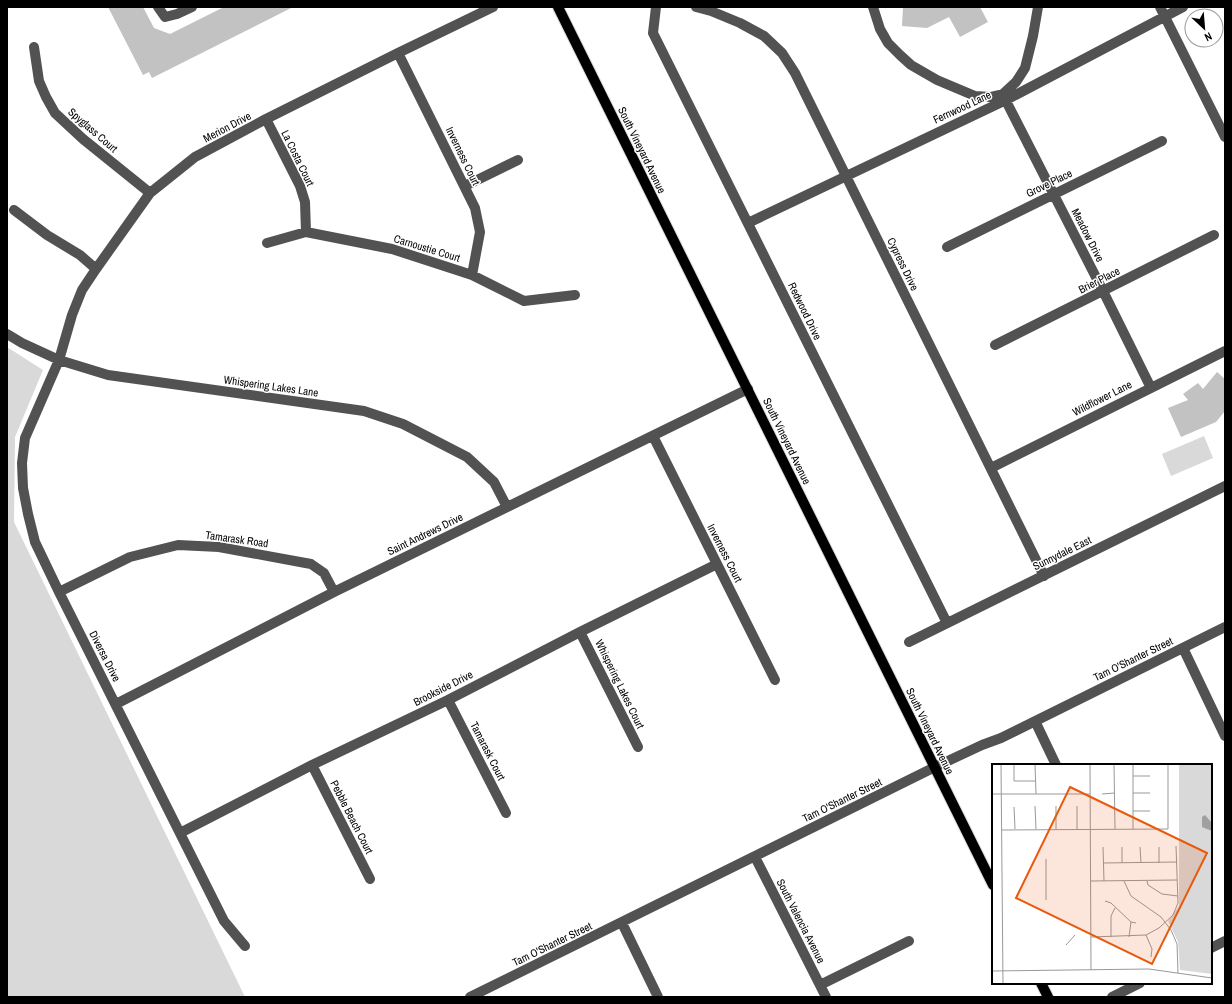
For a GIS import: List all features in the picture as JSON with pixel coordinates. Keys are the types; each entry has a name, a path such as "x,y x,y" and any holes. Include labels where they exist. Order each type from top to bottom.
{"main road":[{"name":"South Vineyard Avenue","path":"558,7 992,883"},
{"path":"1042,984 1048,997"}],"street":[{"path":"158,7 165,17 177,14 192,7"},
{"name":"Merion Drive","path":"59,360 72,315 82,290 150,193 195,157 266,119 493,7"},
{"name":"Redwood Drive","path":"656,7 653,33 947,623"},
{"name":"Cypress Drive","path":"696,7 711,11 740,23 764,36 782,53 795,73 1044,576"},
{"path":"873,7 880,29 888,43 911,65 937,80 975,96 990,97 1004,97 1025,68 1038,7"},
{"name":"Fernwood Lane","path":"748,223 1004,97 1163,12 1183,7"},
{"path":"1163,12 1225,137"},
{"name":"Spyglass Court","path":"34,47 39,81 46,98 55,113 83,140 150,193"},
{"name":"Inverness Court","path":"398,53 475,208 480,232 472,275"},
{"name":"Meadow Drive","path":"1004,97 1104,291 1151,388"},
{"name":"La Costa Court","path":"266,119 300,186 305,202 306,232"},
{"name":"Grove Place","path":"947,247 1162,141"},
{"path":"464,186 518,160"},
{"path":"14,210 47,235 80,255 96,269"},
{"name":"Carnoustie Court","path":"267,243 306,232 392,249 472,275 524,301 575,295"},
{"name":"Brier Place","path":"995,345 1214,236"},
{"name":"Whispering Lakes Lane","path":"7,334 22,343 59,360 108,375 364,411 403,424 467,457 494,482 507,507"},
{"name":"Wildflower Lane","path":"991,468 1225,351"},
{"name":"Diversa Drive","path":"59,360 26,438 22,463 23,488 35,542 224,921 246,946"},
{"name":"Saint Andrews Drive","path":"116,704 334,592 748,389"},
{"name":"Inverness Court","path":"653,436 775,680"},
{"name":"Sunnydale East","path":"909,642 1225,486"},
{"name":"Tamarask Road","path":"59,592 130,557 178,545 219,547 311,564 324,573 334,592"},
{"name":"Brookside Drive","path":"180,833 312,765 448,700 717,564"},
{"name":"Tam O'Shanter Street","path":"470,997 935,767 982,745 1001,738 1225,627"},
{"name":"Whispering Lakes Court","path":"580,632 638,747"},
{"path":"1182,648 1225,736"},
{"name":"Tamarask Court","path":"448,700 506,813"},
{"path":"1035,721 1056,764"},
{"name":"Pebble Beach Court","path":"312,765 370,879"},
{"name":"South Valencia Avenue","path":"755,857 826,997"},
{"path":"622,923 658,997"},
{"path":"820,985 909,941"},
{"path":"1212,948 1225,942"},
{"path":"1112,997 1138,984"}],"shaded area":[{"path":"7,347 43,370 15,437 14,522 245,997 7,997"},
{"path":"1204,436 1213,458 1171,476 1162,454"}],"building":[{"path":"108,7 143,7 154,28 170,34 224,7 293,7 152,78 149,72 143,75"},
{"path":"903,7 980,7 988,22 960,37 949,17 927,28 902,26"},
{"path":"1217,372 1225,379 1225,411 1216,422 1181,437 1168,408 1188,400 1183,394 1198,383 1203,389"}]}
